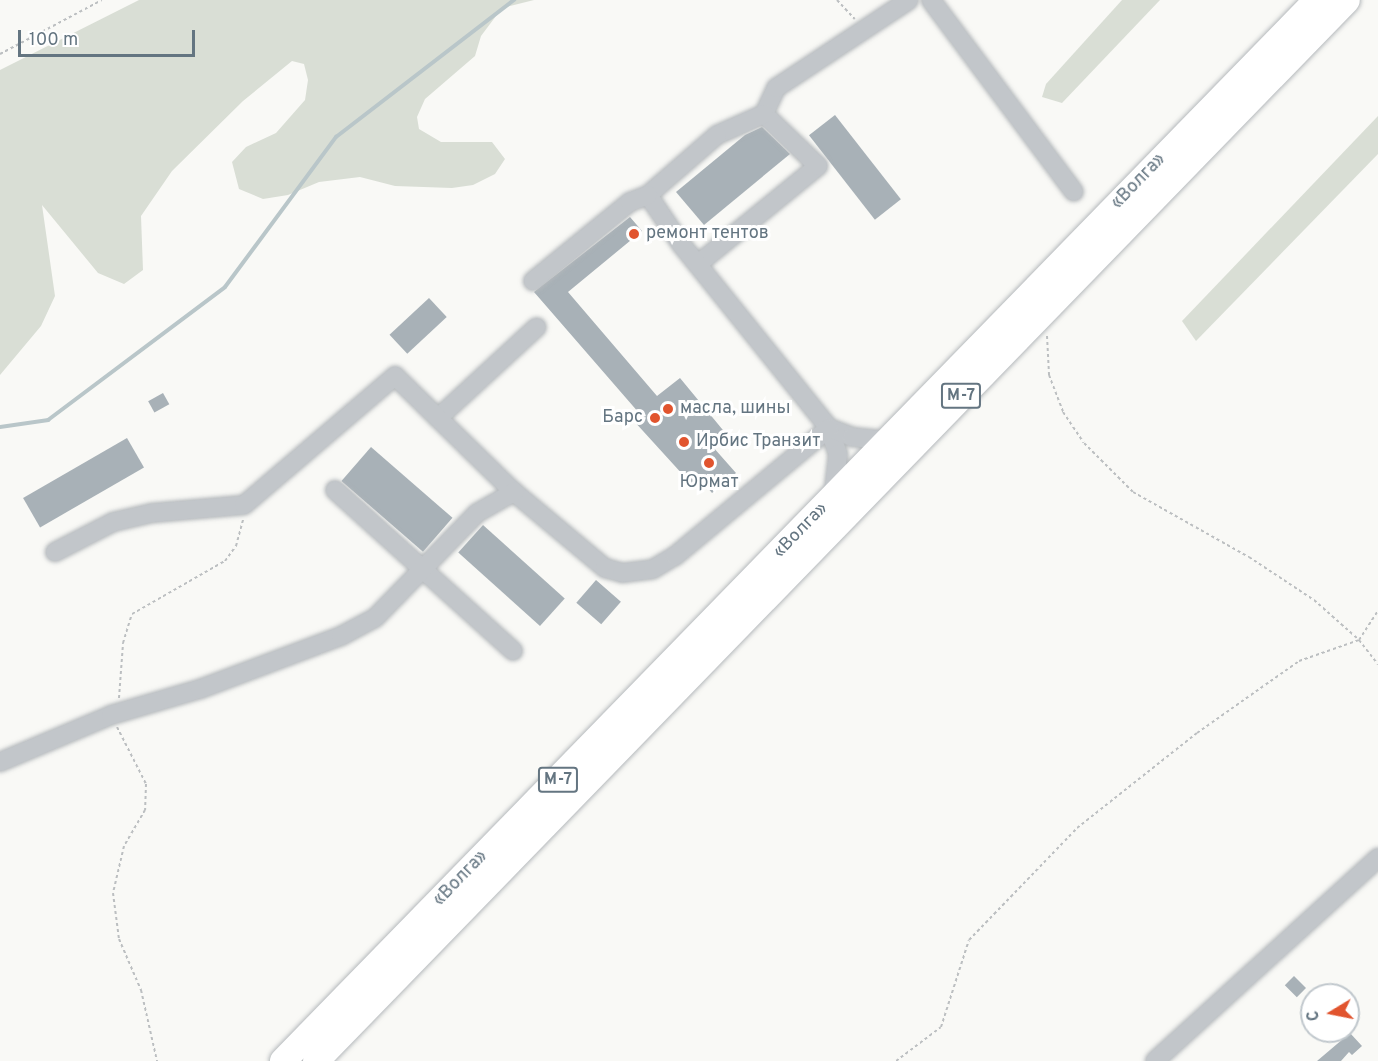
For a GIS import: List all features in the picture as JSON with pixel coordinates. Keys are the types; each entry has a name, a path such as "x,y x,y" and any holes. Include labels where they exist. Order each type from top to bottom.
{"highway":[{"name":"«Волга»","path":"283,1061 890,441 1317,0"},
{"name":"«Волга»","path":"316,1061 1347,0"}],"lane":[{"path":"533,281 630,202 648,195 717,135 764,114 776,88 909,0"},
{"path":"931,0 1074,192"},
{"path":"698,264 818,166 764,114"},
{"path":"648,195 698,264 829,428 838,454 833,498"},
{"path":"438,418 537,327"},
{"path":"55,552 113,522 152,513 244,505 395,376 514,492 605,568 637,573 653,569 675,556 829,428"},
{"path":"829,428 852,437 890,441"},
{"path":"335,490 513,651"},
{"path":"0,762 111,715 200,689 341,636 375,618 477,513 514,492"},
{"path":"1155,1061 1378,858"}],"path":[{"path":"0,54 102,0"},
{"path":"837,0 865,30"},
{"path":"1045,309 1049,375 1064,412 1084,443 1133,492 1249,557 1314,600 1359,640 1378,664"},
{"path":"157,1061 141,990 120,939 113,893 124,846 145,810 146,784 111,715 122,692 123,642 132,614 225,561 242,529 244,505"},
{"path":"896,1061 940,1027 969,940 1077,828 1197,733 1299,661 1359,640 1378,611"}],"shaded area":[{"path":"139,0 534,0 502,8 481,36 475,56 425,99 417,117 419,129 441,142 492,142 505,159 495,174 473,185 452,188 395,186 360,177 319,182 288,195 263,199 239,189 232,162 246,147 276,133 305,100 308,80 304,64 292,61 243,101 172,171 141,216 143,270 124,284 98,273 42,205 55,296 41,326 0,375 0,70"},
{"path":"1122,0 1160,0 1062,103 1042,97 1046,84"},
{"path":"1378,116 1378,154 1196,341 1182,321"}],"building":[{"path":"835,115 901,199 875,220 809,135"},
{"path":"762,127 790,154 704,225 676,192 745,135"},
{"path":"630,217 642,231 568,292 657,396 680,378 727,435 713,447 736,473 712,493 702,481 694,487 633,420 639,413 534,292"},
{"path":"429,298 447,317 407,354 390,335"},
{"path":"163,393 169,404 154,413 148,401"},
{"path":"127,438 144,467 40,527 23,498"},
{"path":"371,447 453,518 423,552 341,481"},
{"path":"483,525 565,599 540,626 458,552"},
{"path":"596,580 621,602 601,624 576,603"},
{"path":"1294,976 1301,983 1300,994 1297,997 1285,985"},
{"path":"1338,1043 1359,1043 1362,1046 1352,1055 1349,1052 1341,1061 1317,1061"}],"waterway":[{"path":"0,427 48,420 225,287 336,137 514,0"}],"place":[{"name":"ремонт тентов","path":"634,234"},
{"name":"масла, шины","path":"668,409"},
{"name":"Барс","path":"655,418"},
{"name":"Ирбис Транзит","path":"684,442"},
{"name":"Юрмат","path":"709,463"}]}
